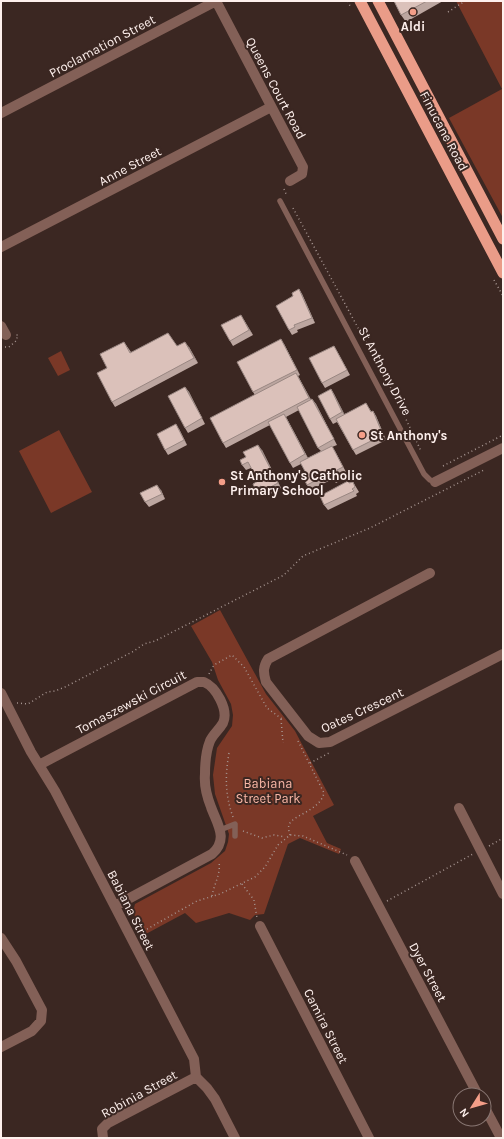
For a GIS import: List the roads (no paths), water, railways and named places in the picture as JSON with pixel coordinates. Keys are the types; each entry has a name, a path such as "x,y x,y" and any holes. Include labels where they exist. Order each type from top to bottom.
{"highway":[{"name":"Finucane Road","path":"360,1 503,273"},
{"name":"Finucane Road","path":"378,1 503,239"}],"street":[{"name":"Queens Court Road","path":"216,1 304,167 302,174 286,183"},
{"name":"Proclamation Street","path":"1,113 216,1"},
{"name":"Anne Street","path":"1,247 271,107"},
{"name":"St Anthony Drive","path":"435,482 503,448"},
{"name":"Oates Crescent","path":"430,573 268,659 264,665 263,673 266,682 308,736 319,743 330,742 503,654"},
{"name":"Tomaszewski Circuit","path":"39,765 197,682 206,683 214,689 224,708 225,716 223,723 210,742 205,775 206,791 210,806 220,830"},
{"name":"Babiana Street","path":"1,693 39,765 55,791 194,1059 196,1077"},
{"path":"459,808 503,894"},
{"path":"115,906 213,853 220,843 220,830"},
{"name":"Dyer Street","path":"355,861 474,1087"},
{"name":"Camira Street","path":"260,926 369,1138"},
{"path":"1,938 16,961 42,1010 41,1021 32,1031 1,1047"},
{"path":"196,1077 215,1099 235,1138"},
{"name":"Robinia Street","path":"103,1138 102,1129 108,1123 196,1077"},
{"path":"492,1121 501,1138"}],"lane":[{"name":"St Anthony Drive","path":"280,201 424,474 430,480 435,482"},
{"path":"220,830 235,824 235,836"}],"place":[{"name":"Aldi","path":"413,12"},
{"name":"St Anthony's","path":"362,435"},
{"name":"St Anthony's Catholic Primary School","path":"222,482"}],"park label":[{"name":"Babiana Street Park","path":"268,790"}]}
